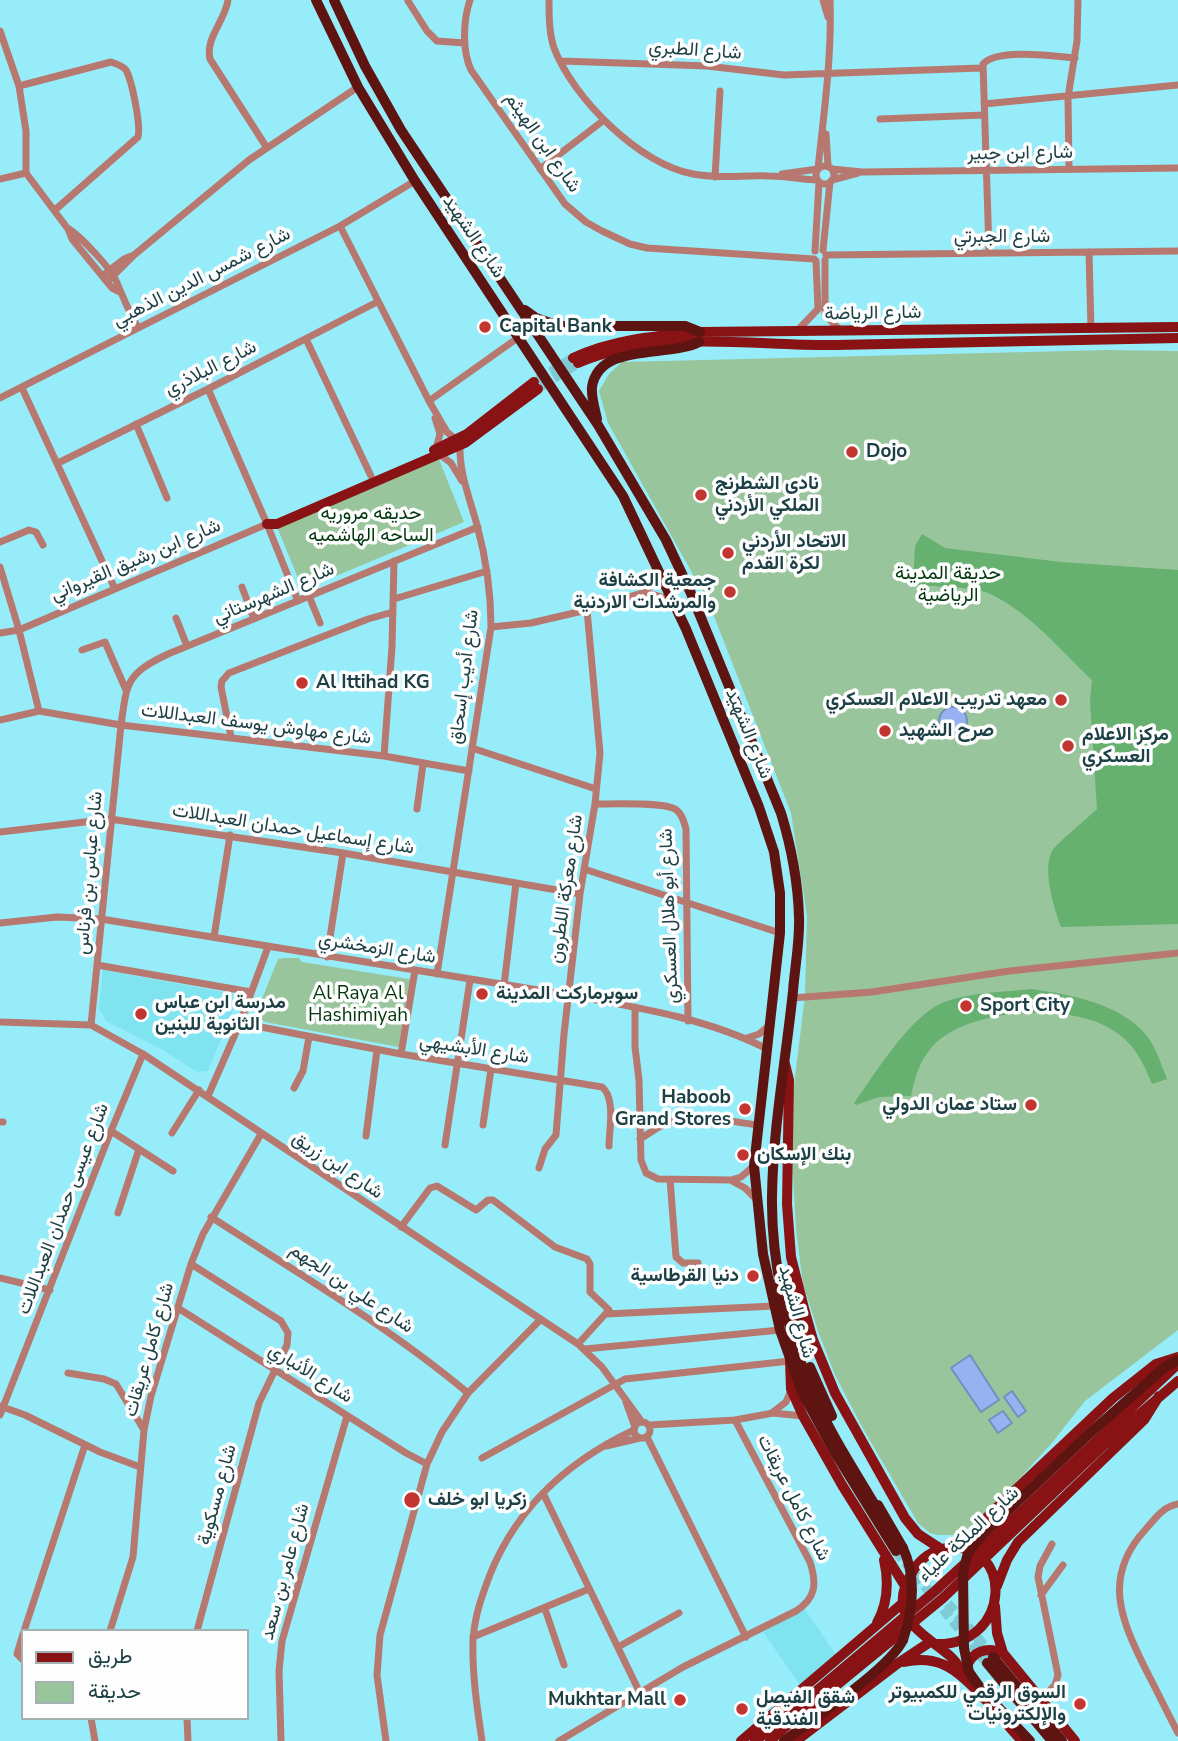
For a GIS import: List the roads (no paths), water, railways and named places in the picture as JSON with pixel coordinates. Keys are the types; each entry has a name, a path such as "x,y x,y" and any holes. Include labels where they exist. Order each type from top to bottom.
{"highway":[{"name":"شارع الشهيد","path":"316,0 358,87 415,181 623,496 673,600 760,807 774,852 780,933 754,1166 763,1254 780,1331 802,1392 834,1451 898,1549 809,1386 788,1320 776,1261 772,1197 774,1160 799,917 790,851 780,813 679,565 598,425 401,130 365,66 334,0"},
{"path":"518,303 536,318 559,326 685,326 700,337 680,350 620,356 607,362 597,373 593,386 598,425"},
{"path":"774,1231 812,1373 849,1451 906,1555 912,1580 912,1599 903,1640 893,1656 786,1735"},
{"path":"1030,1741 981,1689 966,1662 962,1590 968,1553 984,1533 1098,1438 1165,1367 1178,1360"},
{"path":"994,1658 1052,1741"},
{"path":"994,1658 1062,1741"}],"main road":[{"name":"شارع الرياضة","path":"700,337 835,345 913,337 1178,327"},
{"name":"شارع الرياضة","path":"575,360 608,344 626,340 795,333 844,332 913,337 1178,338"},
{"path":"438,451 457,442 536,386"},
{"name":"شارع ابن رشيق القيرواني","path":"268,524 371,476 438,451"},
{"name":"شارع ابن رشيق القيرواني","path":"268,524 277,524 438,451"},
{"path":"785,1061 789,1080 787,1204 791,1257 813,1340 835,1393 905,1518 926,1539 941,1549"},
{"path":"984,1700 953,1659 918,1632 908,1620 904,1602 905,1586 918,1562 941,1549 964,1544 990,1514 1114,1398 1156,1364 1178,1360"},
{"path":"790,1362 791,1389 803,1416 905,1586"},
{"name":"شارع الملكة علياء","path":"786,1735 942,1599 1098,1438 1178,1381"},
{"path":"770,1741 786,1735 932,1643 959,1642 971,1637 987,1620 1007,1560 1018,1542 1144,1420 1159,1396"},
{"path":"990,1514 997,1531 1007,1539 1018,1542"},
{"path":"926,1539 964,1544 986,1561 994,1580 997,1633 994,1658"},
{"path":"874,1629 884,1607 887,1584 881,1549"},
{"path":"741,1741 904,1602"},
{"path":"966,1676 968,1661 978,1652 990,1649 994,1658 1041,1700 1075,1741"},
{"path":"897,1664 919,1660 945,1664 956,1672 1022,1741"},
{"path":"755,1741 786,1735"}],"street":[{"path":"228,0 224,17 209,43 210,59 267,148"},
{"name":"شارع ابن الهيثم","path":"470,0 465,43 471,70 574,213 602,232 630,244 676,251 819,256"},
{"path":"549,0 551,33 561,61 581,92 625,140 655,161 692,174 716,177 771,176 825,184 831,181"},
{"path":"823,0 831,28"},
{"path":"795,333 818,309 818,169 828,73 830,0"},
{"path":"1069,169 1068,97 1078,0"},
{"path":"408,1 427,31 437,41 465,43"},
{"path":"0,31 19,86 26,131 26,173 55,210 72,239 108,276 138,328"},
{"path":"989,251 982,68 985,61 995,56 1074,58"},
{"name":"شارع الطبري","path":"561,61 707,66 784,75 982,68"},
{"path":"19,86 111,62 126,71 139,119 138,136 55,210"},
{"path":"984,104 1178,85"},
{"path":"108,276 249,160 358,87"},
{"path":"716,177 720,91"},
{"path":"880,119 984,115"},
{"path":"540,169 604,120"},
{"path":"824,123 830,167 834,174 819,256 825,315 844,332"},
{"path":"771,176 830,167"},
{"name":"شارع ابن جبير","path":"830,167 862,172 1178,168"},
{"name":"شارع ابن جبير","path":"831,181 862,172"},
{"path":"0,179 26,173"},
{"name":"شارع شمس الدين الذهبي","path":"0,398 340,226 415,181"},
{"name":"شارع أديب إسحاق","path":"340,226 429,401 447,432 457,442 487,571 491,627 437,974"},
{"name":"شارع الجبرتي","path":"819,256 989,251 1178,251"},
{"path":"1089,252 1091,329"},
{"name":"شارع البلاذري","path":"58,463 377,302"},
{"path":"429,401 519,337"},
{"path":"306,339 371,476"},
{"path":"22,388 116,589"},
{"path":"208,389 268,524 298,601"},
{"name":"شارع أديب إسحاق","path":"429,401 440,433 438,451 451,463 466,488"},
{"path":"136,424 167,498"},
{"name":"شارع ابن رشيق القيرواني","path":"0,633 19,630 268,524"},
{"name":"شارع الشهرستاني","path":"126,690 143,666 478,527"},
{"path":"0,542 29,530 36,532 43,545"},
{"path":"384,756 394,561"},
{"path":"0,567 4,595 19,630 39,711 0,720"},
{"path":"491,627 517,625 587,610 645,592 656,579 659,570"},
{"path":"394,599 487,571"},
{"path":"242,587 254,619"},
{"path":"645,592 673,600"},
{"path":"309,596 320,623"},
{"name":"شارع معركة اللطرون","path":"539,1168 545,1149 556,1135 580,894 595,804 600,738 587,610"},
{"path":"231,737 221,687 222,681 229,673 368,619 393,612"},
{"path":"176,618 187,646"},
{"path":"82,650 104,642 126,690 121,725"},
{"name":"شارع مهاوش يوسف العبداللات","path":"39,711 121,725 384,756 469,771"},
{"name":"شارع عباس بن فرناس","path":"91,1024 121,725"},
{"path":"472,748 596,789"},
{"path":"417,809 423,764"},
{"name":"شارع أبو هلال العسكري","path":"595,804 664,806 680,813 686,829 688,1021"},
{"name":"شارع إسماعيل حمدان العبداللات","path":"0,832 110,819 343,852 580,894"},
{"path":"214,937 230,835"},
{"path":"327,957 343,852"},
{"path":"584,869 780,933"},
{"path":"504,986 516,883"},
{"name":"شارع الزمخشري","path":"0,923 78,916 569,995 635,1007 688,1021 746,1038 767,1049"},
{"path":"208,1096 240,1023 268,947"},
{"path":"792,998 872,992 1009,971 1178,953"},
{"path":"97,965 251,992"},
{"path":"401,1054 415,970"},
{"path":"445,1145 470,980"},
{"path":"635,1007 640,1139 642,1165 646,1173 653,1178 670,1180 731,1180 754,1166"},
{"name":"شارع ابن زريق","path":"0,1022 91,1024 143,1054 581,1346 614,1384 642,1430"},
{"name":"شارع الأبشيهي","path":"240,1023 606,1090 610,1100 609,1146"},
{"path":"746,1038 759,1034 770,1025"},
{"path":"294,1088 303,1071 309,1037"},
{"path":"366,1136 377,1050"},
{"name":"شارع عيسى حمدان العبداللات","path":"0,1415 143,1054"},
{"path":"483,1125 491,1069"},
{"path":"172,1133 199,1090"},
{"path":"640,1139 670,1121 690,1117 758,1125"},
{"path":"111,1131 173,1171"},
{"name":"شارع كامل عريقات","path":"111,1629 133,1557 148,1405 191,1264 211,1217 261,1134"},
{"path":"118,1213 139,1149"},
{"path":"670,1180 676,1257 683,1263 698,1263"},
{"path":"731,1180 756,1199"},
{"path":"401,1227 433,1187 439,1187 476,1210 488,1200 493,1200 555,1247 587,1259 590,1264 590,1292 609,1308 581,1346"},
{"name":"شارع علي بن الجهم","path":"211,1217 401,1342 468,1393"},
{"name":"شارع مسكوية","path":"191,1264 286,1325 287,1345 259,1403 198,1629"},
{"path":"0,1278 50,1290"},
{"path":"605,1314 774,1306"},
{"name":"شارع الأنباري","path":"178,1308 427,1464"},
{"path":"386,1741 377,1675 379,1642 385,1610 427,1464 442,1432 468,1393 541,1319"},
{"path":"581,1346 685,1341 780,1331"},
{"path":"482,1458 614,1384 640,1376 790,1362"},
{"path":"68,1373 104,1379 116,1384 144,1430"},
{"path":"773,1413 783,1406 791,1389"},
{"path":"2,1407 141,1467"},
{"path":"482,1741 475,1690 473,1637 482,1594 495,1562 519,1518 542,1493 609,1442 642,1430 773,1413 803,1416"},
{"name":"شارع عامر بن سعد","path":"281,1741 279,1671 282,1642 347,1416"},
{"name":"شارع كامل عريقات","path":"559,1741 639,1691 746,1637 809,1601 815,1586 810,1562 735,1420"},
{"path":"642,1430 746,1637"},
{"path":"24,1629 85,1445"},
{"path":"542,1493 639,1691"},
{"path":"1178,1504 1162,1510 1135,1541 1122,1570 1120,1594 1127,1632 1178,1733"},
{"path":"1041,1700 1055,1685 1058,1675 1038,1570 1052,1544"},
{"path":"1041,1595 1063,1565"},
{"path":"473,1637 589,1589"},
{"path":"545,1609 564,1665"},
{"path":"618,1647 680,1613"},
{"path":"21,1639 17,1654 21,1658"},
{"path":"91,1720 95,1741"},
{"path":"187,1720 188,1741"}],"tunnel":[{"path":"538,380 573,358"},
{"path":"541,386 578,363"},
{"path":"896,1551 987,1663"},
{"path":"938,1592 992,1655"}],"place":[{"name":"Capital Bank","path":"485,327"},
{"name":"Dojo","path":"852,452"},
{"name":"نادي الشطرنج الملكي الأردني","path":"701,495"},
{"name":"الاتحاد الأردني لكرة القدم","path":"728,553"},
{"name":"جمعية الكشافة والمرشدات الاردنية","path":"730,592"},
{"name":"Al Ittihad KG","path":"302,683"},
{"name":"معهد تدريب الاعلام العسكري","path":"1061,700"},
{"name":"صرح الشهيد","path":"885,731"},
{"name":"مركز الاعلام العسكري","path":"1068,746"},
{"name":"سوبرماركت المدينة","path":"482,994"},
{"name":"Sport City","path":"966,1006"},
{"name":"مدرسة ابن عباس الثانوية للبنين","path":"141,1014"},
{"name":"ستاد عمان الدولي","path":"1031,1105"},
{"name":"Haboob Grand Stores","path":"745,1109"},
{"name":"بنك الإسكان","path":"743,1155"},
{"name":"دنيا القرطاسية","path":"753,1276"},
{"name":"زكريا ابو خلف","path":"412,1500"},
{"name":"Mukhtar Mall","path":"680,1700"},
{"name":"السوق الرقمي للكمبيوتر والإلكترونيات","path":"1080,1704"},
{"name":"شقق الفيصل الفندقية","path":"742,1709"}],"park label":[{"name":"حديقه مروريه الساحه الهاشميه","path":"371,525"},
{"name":"حديقة المدينة الرياضية","path":"948,585"},
{"name":"Al Raya Al Hashimiyah","path":"358,1005"}]}
